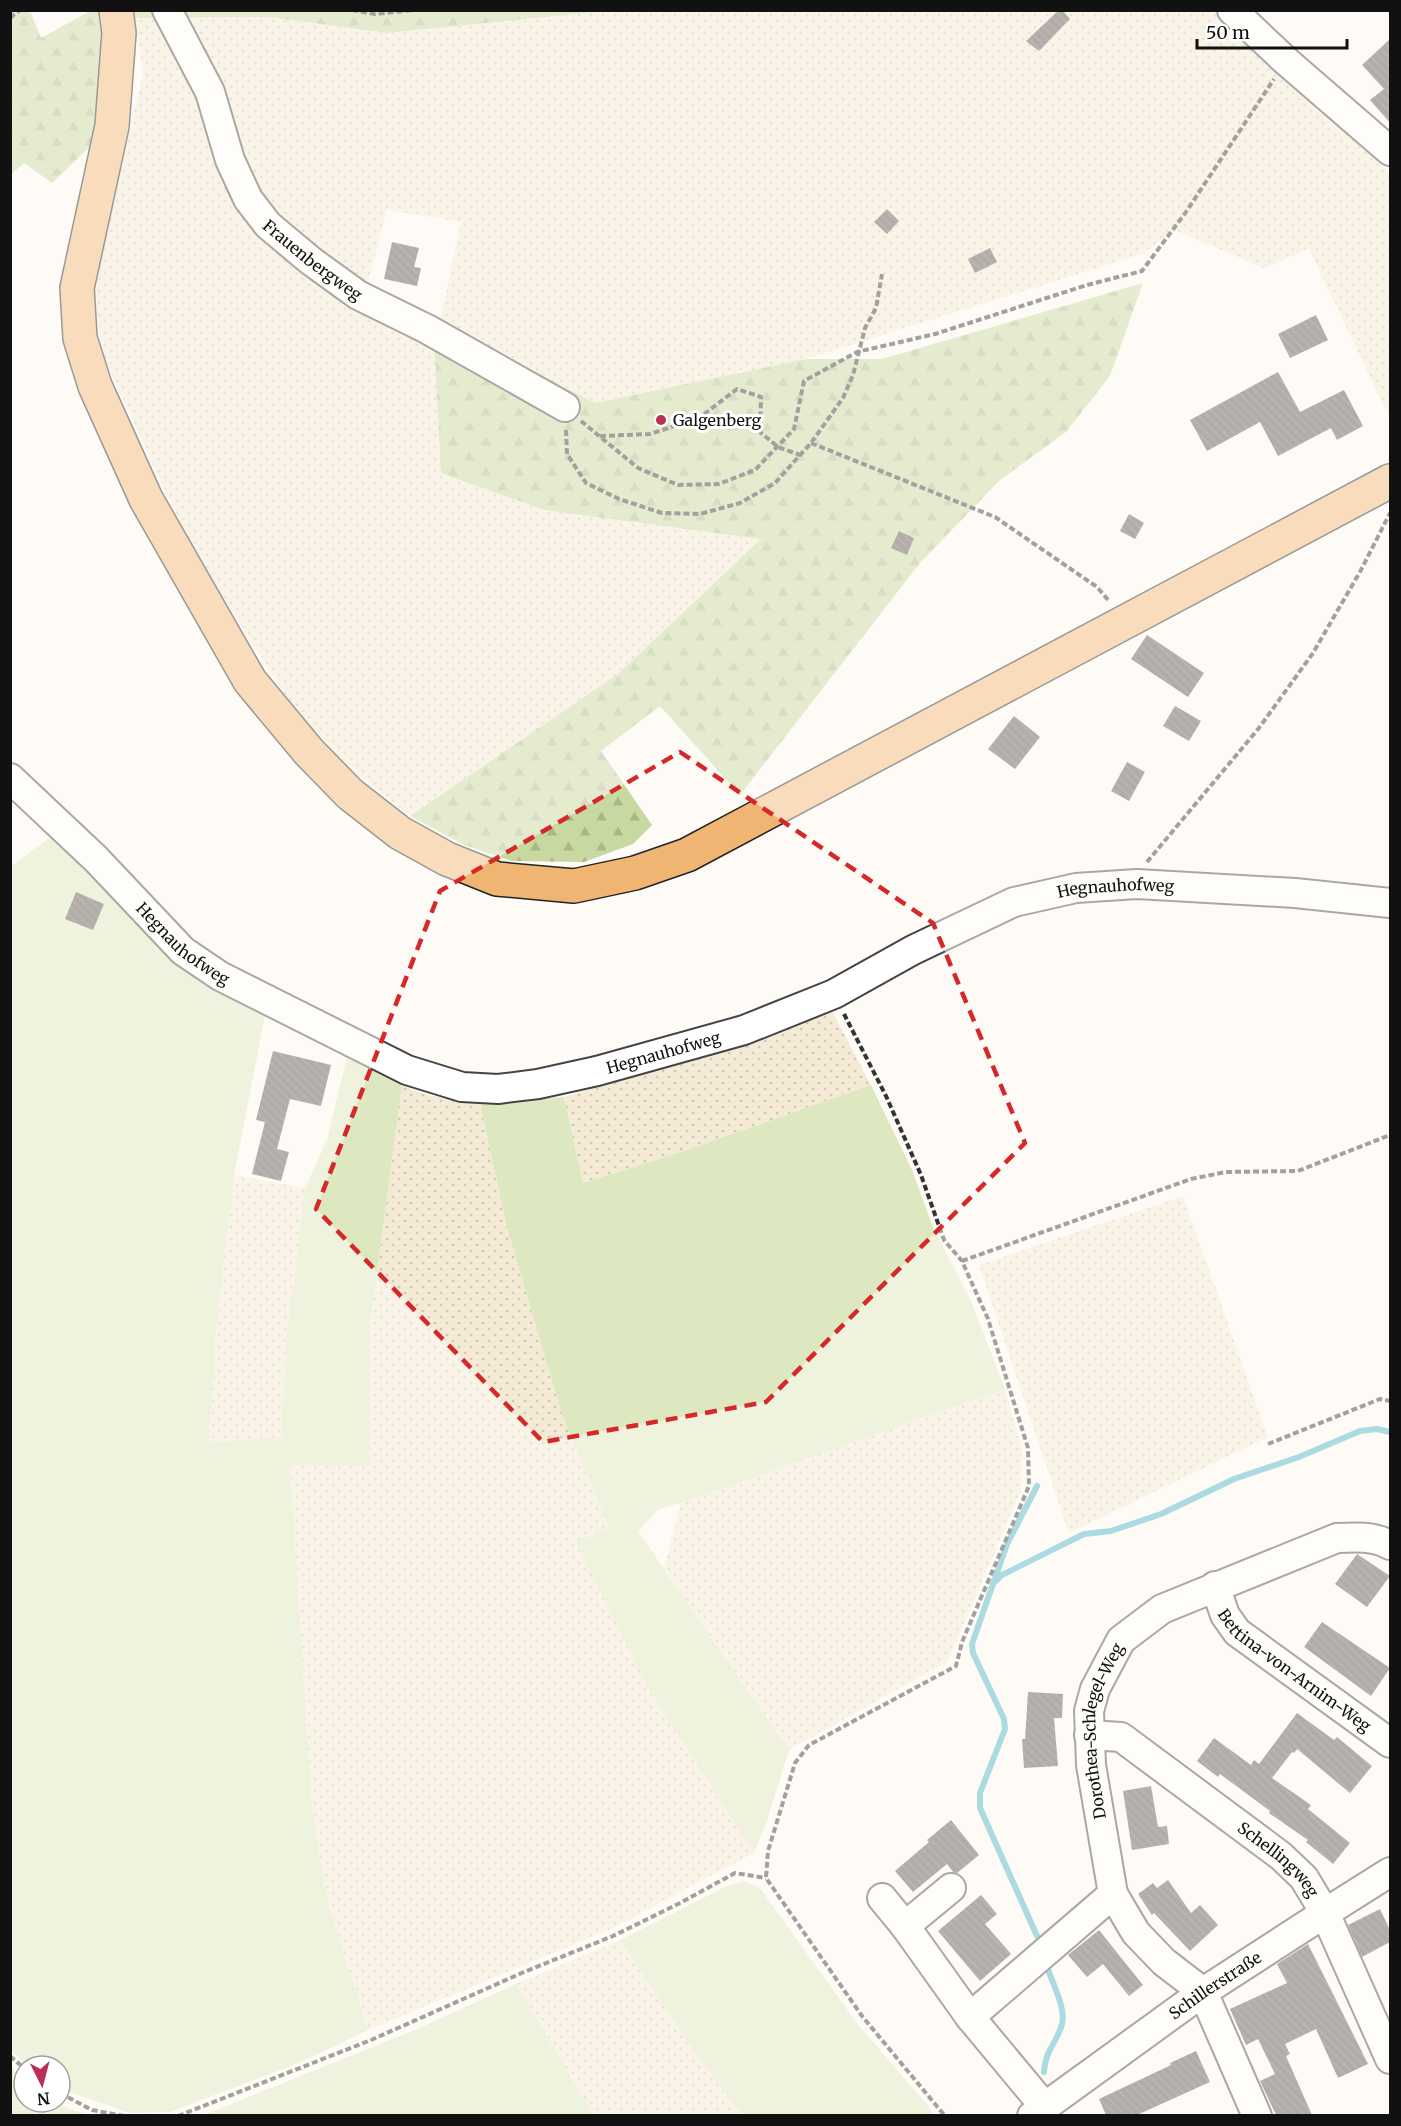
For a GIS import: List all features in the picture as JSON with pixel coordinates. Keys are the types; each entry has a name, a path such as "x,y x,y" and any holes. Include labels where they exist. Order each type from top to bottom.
{"main road":[{"path":"116,10 119,33 112,126 77,288 80,338 95,386 146,499 250,681 317,761 350,794 400,833 447,859 497,879 574,886 635,873 687,855 1390,481"}],"street":[{"name":"Frauenbergweg","path":"167,10 210,92 230,160 248,199 268,225 311,261 358,295 437,334 565,408"},
{"path":"1235,13 1286,61 1390,151"},
{"name":"Hegnauhofweg","path":"10,778 96,859 183,951 220,976 261,998 407,1070 462,1087 498,1089 538,1084 597,1071 744,1030 834,994 913,950 1014,902 1076,888 1137,884 1295,893 1390,903"},
{"name":"Dorothea-Schlegel-Weg","path":"1113,1894 1091,1765 1089,1711 1095,1689 1121,1640 1162,1609 1337,1538 1359,1537 1382,1540 1390,1545"},
{"name":"Bettina-von-Arnim-Weg","path":"1215,1586 1225,1615 1237,1632 1390,1743"},
{"name":"Schellingweg","path":"1089,1735 1121,1737 1262,1842 1304,1878 1325,1912 1390,2060"},
{"name":"Schillerstraße","path":"1038,2111 1203,1992 1390,1872"},
{"path":"905,1926 951,1888"},
{"path":"970,2018 1113,1894 1136,1933 1164,1962 1203,1992 1257,2115"},
{"path":"882,1898 905,1926 1038,2111"}],"path":[{"path":"10,18 20,10"},
{"path":"352,10 375,14 414,10"},
{"path":"800,455 778,447 760,432 761,397 737,389 699,418 650,434 600,436 638,468 678,485 719,484 755,470 778,447 794,429 804,381 857,352 935,334 1086,285 1142,271 1186,212 1286,61"},
{"path":"565,408 567,454 586,483 619,499 662,513 700,514 740,503 775,483 811,443 843,398 853,375 857,352 865,328 876,308 882,274"},
{"path":"811,443 995,517 1097,587 1125,623"},
{"path":"1137,884 1143,867 1260,728 1313,652 1361,570 1390,513"},
{"path":"834,994 886,1096 908,1145 944,1240 962,1261 988,1319 1028,1448 1029,1486 962,1642 956,1665 809,1745 795,1763 768,1851 766,1878 862,2016 945,2115"},
{"path":"962,1261 1191,1179 1226,1172 1298,1171 1390,1135"},
{"path":"1268,1444 1380,1399 1390,1401"},
{"path":"178,2115 371,2040 524,1972 613,1936 735,1873 766,1878"},
{"path":"72,2099 92,2110 124,2115"}],"highlighted area":[{"path":"680,752 933,923 1025,1143 766,1402 543,1442 316,1209 440,891"}],"shaded area":[{"path":"603,10 1235,11 1263,62 1329,109 1390,175 1390,419 1309,249 1264,268 1176,231 1142,254 806,359 595,403 440,321 461,222 387,210 364,298 434,337 544,510 762,539 618,674 410,816 346,765 294,708 191,547 105,361 93,294 143,73 135,18 269,17 387,33"},
{"path":"831,1009 871,1085 681,1152 583,1183 564,1097 723,1050"},
{"path":"402,1085 426,1095 480,1103 506,1224 562,1415 609,1528 577,1542 650,1691 754,1853 611,1929 368,2030 327,1899 312,1808 290,1465 369,1466 371,1317"},
{"path":"234,1175 305,1188 287,1334 281,1438 209,1443 215,1341"},
{"path":"1183,1196 1268,1437 1069,1533 979,1265"},
{"path":"1005,1389 1022,1448 1021,1491 948,1661 789,1750 664,1568 681,1503"},
{"path":"620,1940 690,2046 742,2115 594,2115 516,1984"}],"green space":[{"path":"11,11 30,11 41,38 90,11 99,11 107,37 97,140 52,183 24,163 11,174"},
{"path":"134,11 603,11 387,33 269,17 135,18"},
{"path":"1143,283 1110,376 1066,432 1000,480 920,563 740,795 660,706 601,751 652,825 633,844 584,862 512,861 464,845 410,816 618,674 761,539 544,510 441,473 434,337 440,321 595,403 806,359 882,359"},
{"path":"57,832 266,1010 234,1175 215,1341 209,1443 281,1437 287,1334 305,1188 327,1140 347,1057 402,1085 371,1317 369,1466 290,1465 312,1808 327,1899 368,2030 301,2062 170,2112 130,2113 72,2093 72,2054 14,2054 11,2051 10,867"},
{"path":"871,1085 912,1170 933,1227 971,1301 1005,1389 659,1509 638,1531 789,1750 767,1821 754,1853 650,1691 576,1542 609,1528 562,1415 506,1224 480,1103 564,1097 583,1183 681,1152"},
{"path":"744,1881 760,1888 856,2022 936,2115 742,2115 690,2046 620,1940 727,1886"},
{"path":"516,1984 594,2115 204,2115 410,2032"},
{"path":"11,2067 12,2114 72,2114 72,2110 90,2115 11,2115"}],"building":[{"path":"1059,10 1062,10 1070,19 1039,51 1026,41"},
{"path":"1390,39 1390,123 1370,100 1384,89 1362,65"},
{"path":"887,209 899,221 887,234 874,222"},
{"path":"392,242 419,248 414,267 421,268 417,286 384,279"},
{"path":"990,248 997,262 975,273 968,259"},
{"path":"1316,315 1328,340 1290,358 1278,334"},
{"path":"1278,372 1300,412 1344,390 1363,426 1337,440 1331,428 1278,456 1260,422 1207,451 1190,420"},
{"path":"1129,514 1144,523 1135,539 1120,531"},
{"path":"899,531 914,538 907,555 891,548"},
{"path":"1147,635 1204,673 1188,697 1131,659"},
{"path":"1175,706 1201,721 1189,741 1163,726"},
{"path":"1014,716 1040,737 1015,769 988,749"},
{"path":"1127,762 1145,772 1129,801 1111,791"},
{"path":"76,892 104,904 93,930 65,919"},
{"path":"273,1051 331,1065 321,1106 290,1099 277,1149 289,1152 281,1181 252,1174 265,1122 256,1120"},
{"path":"1357,1554 1390,1576 1367,1607 1335,1584"},
{"path":"1322,1622 1390,1668 1371,1696 1304,1647"},
{"path":"1028,1692 1063,1694 1062,1718 1054,1718 1058,1766 1024,1768 1022,1739 1025,1739"},
{"path":"1297,1713 1334,1740 1337,1737 1372,1766 1350,1793 1297,1749 1294,1753 1292,1752 1272,1778 1311,1805 1308,1809 1350,1843 1333,1864 1306,1842 1308,1840 1269,1813 1270,1811 1220,1774 1218,1777 1197,1761 1214,1738 1251,1765 1254,1760 1259,1764"},
{"path":"1151,1786 1158,1827 1167,1826 1169,1844 1132,1850 1123,1791"},
{"path":"951,1820 979,1855 957,1873 953,1872 947,1864 913,1892 895,1871"},
{"path":"1168,1880 1191,1913 1200,1905 1218,1925 1190,1951 1154,1913 1152,1915 1138,1894 1153,1883 1157,1888"},
{"path":"981,1895 997,1914 985,1924 1011,1954 980,1981 938,1931"},
{"path":"1380,1909 1390,1930 1390,1942 1362,1957 1348,1925"},
{"path":"1099,1930 1143,1985 1129,1996 1103,1964 1087,1977 1068,1955"},
{"path":"1308,1944 1368,2064 1338,2078 1316,2029 1285,2044 1290,2054 1286,2056 1312,2115 1276,2115 1260,2081 1275,2074 1258,2039 1246,2045 1230,2009 1287,1983 1277,1964"},
{"path":"1196,2051 1210,2082 1137,2115 1106,2115 1099,2099"}],"waterway":[{"path":"995,1582 1002,1575 1084,1534 1111,1531 1161,1514 1234,1479 1299,1457 1360,1431 1377,1429 1390,1432"},
{"path":"1037,1486 1007,1544 972,1644 973,1653 1004,1719 1005,1729 980,1793 980,1808 1037,1936"},
{"path":"1044,2072 1049,2052 1060,2031 1063,2018 1061,2004 1048,1969"}],"place":[{"name":"Galgenberg","path":"661,420"}]}
